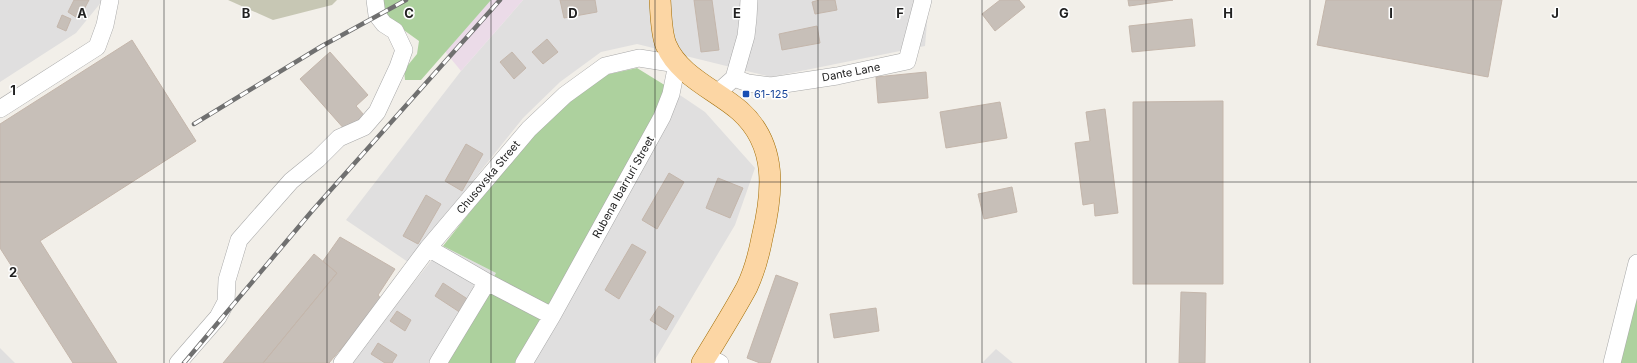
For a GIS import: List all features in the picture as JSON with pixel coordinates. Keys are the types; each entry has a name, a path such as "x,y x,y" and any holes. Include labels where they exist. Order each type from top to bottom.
{"main road":[{"path":"660,0 666,44 677,64 740,112 758,131 767,153 770,170 771,188 766,224 758,257 747,286 709,361"}],"street":[{"path":"0,109 97,47 105,25 110,0"},
{"path":"178,363 218,317 226,302 227,280 239,240 290,181 318,159 339,138 364,127 377,112 404,50 395,31 384,24 377,15 375,0"},
{"path":"716,94 734,78 746,36 749,0"},
{"name":"Dante Lane","path":"734,78 748,83 771,86 838,76 907,61 924,0"},
{"name":"Chusovska Street","path":"342,363 428,248 529,129 565,95 605,66 639,58 677,64"},
{"name":"Rubena Ibarruri Street","path":"524,363 552,316 662,117 671,94 677,64"},
{"path":"428,248 487,282 552,316"},
{"path":"1612,363 1637,263"},
{"path":"438,363 487,282"}],"shaded area":[{"path":"0,0 103,0 76,33 0,82"},
{"path":"228,0 337,0 332,5 273,20"},
{"path":"403,0 523,0 461,71"},
{"path":"523,0 929,0 925,46 771,77 637,44 601,52 560,82 523,118 408,262 346,220 461,71"},
{"path":"671,89 705,112 755,168 735,225 653,363 517,363"},
{"path":"443,246 496,273 443,363 353,363 367,341"},
{"path":"0,348 15,363 0,363"},
{"path":"996,349 1013,363 982,363"}],"green space":[{"path":"381,0 491,0 421,80 405,80 404,70 417,54 419,41 387,18"},
{"path":"637,68 671,89 517,363 443,363 496,273 443,246 531,135 569,100 605,75"},
{"path":"1637,263 1637,363 1612,363"}],"building":[{"path":"74,0 89,0 79,19 68,12"},
{"path":"560,0 595,0 597,12 564,18"},
{"path":"694,0 712,0 719,50 701,52"},
{"path":"819,0 835,0 837,10 815,14 812,2"},
{"path":"1000,0 1019,0 1025,7 995,31 982,14"},
{"path":"1128,0 1173,0 1129,6"},
{"path":"1326,0 1502,0 1488,77 1317,45"},
{"path":"62,15 71,19 66,31 57,27"},
{"path":"1192,19 1195,46 1132,52 1129,26"},
{"path":"817,26 820,43 782,50 779,34"},
{"path":"547,39 558,52 543,64 532,52"},
{"path":"132,40 196,141 40,241 117,363 73,363 0,248 0,124"},
{"path":"330,52 368,95 356,106 364,115 346,131 300,79"},
{"path":"512,52 526,68 514,79 500,62"},
{"path":"926,72 928,98 878,103 876,77"},
{"path":"1223,101 1223,284 1133,284 1133,102"},
{"path":"1000,102 1007,138 946,148 940,112"},
{"path":"1105,109 1118,213 1095,216 1094,203 1083,205 1075,143 1090,141 1086,112"},
{"path":"466,144 483,154 462,191 445,181"},
{"path":"669,173 684,182 657,229 642,220"},
{"path":"718,178 743,188 730,218 706,208"},
{"path":"1012,187 1017,212 984,219 978,194"},
{"path":"426,195 441,204 418,244 403,236"},
{"path":"340,237 395,269 378,295 382,300 329,363 263,363 337,273 323,261"},
{"path":"632,244 646,252 619,299 605,290"},
{"path":"314,254 337,273 263,363 223,363"},
{"path":"776,275 798,283 770,363 760,363 747,358"},
{"path":"443,283 469,300 461,313 435,296"},
{"path":"1181,292 1206,293 1205,363 1179,363"},
{"path":"659,306 674,316 666,330 650,320"},
{"path":"876,308 879,331 834,338 830,314"},
{"path":"397,311 411,320 405,331 390,321"},
{"path":"378,343 397,355 392,363 385,363 371,354"}],"railway":[{"path":"194,124 322,46 406,0"},
{"path":"184,363 312,211 500,0"}],"place":[{"name":"61-125","path":"746,94"}]}
